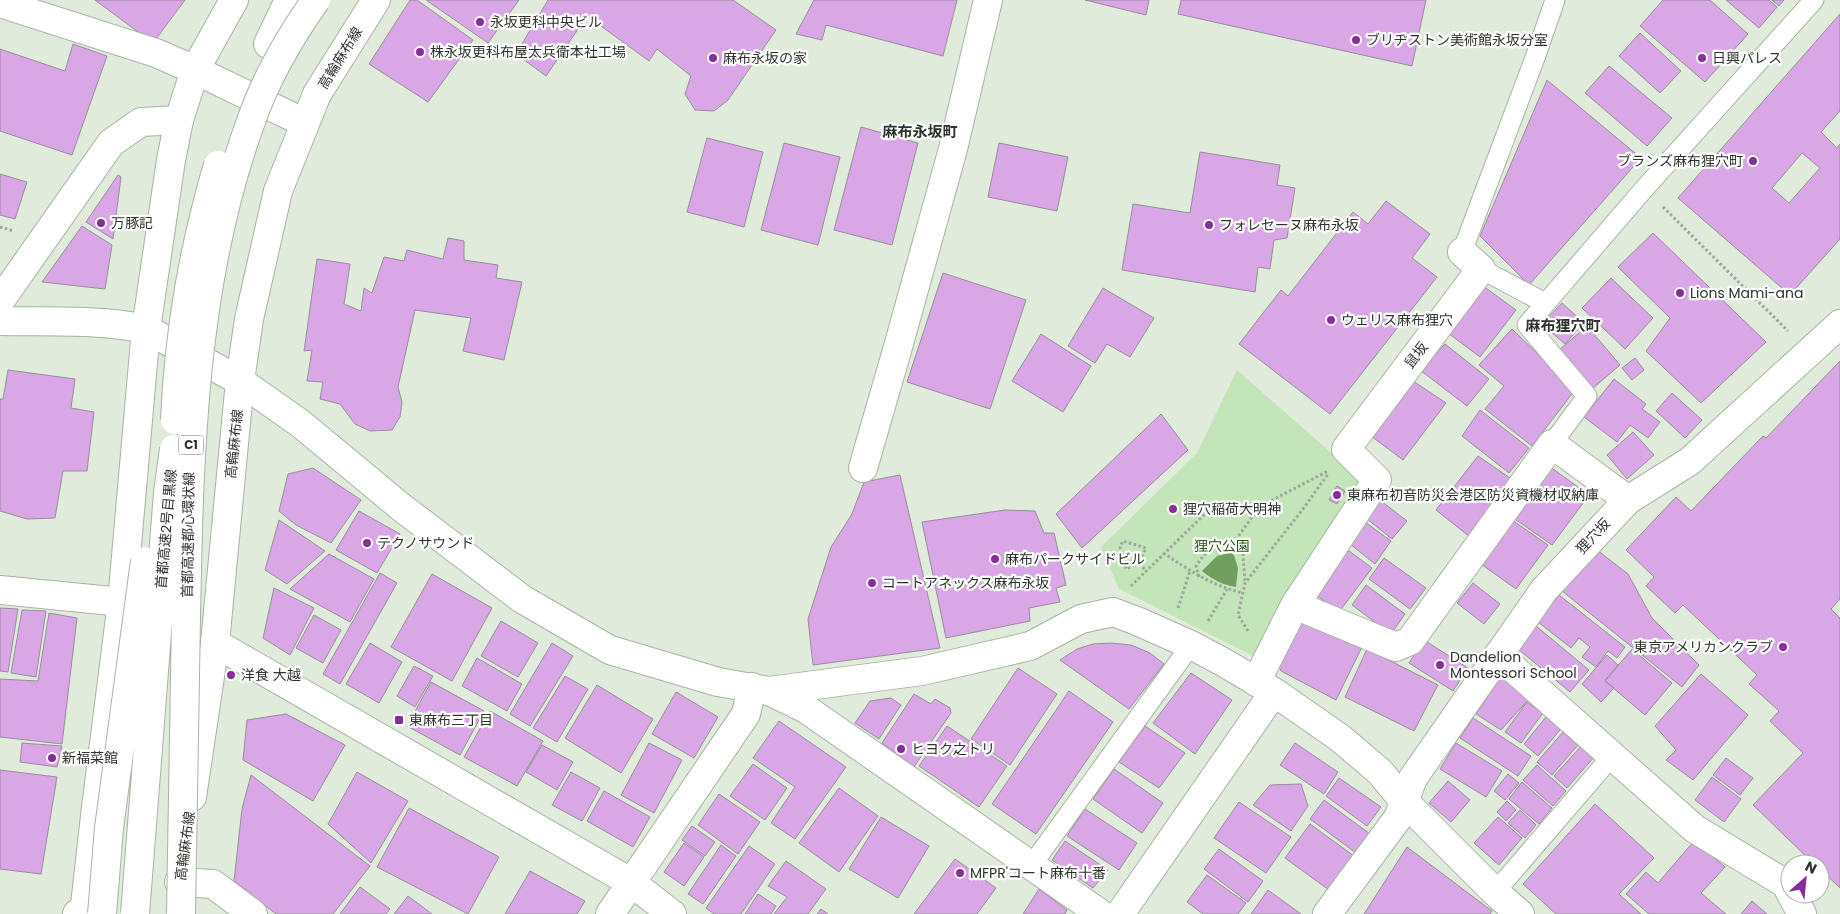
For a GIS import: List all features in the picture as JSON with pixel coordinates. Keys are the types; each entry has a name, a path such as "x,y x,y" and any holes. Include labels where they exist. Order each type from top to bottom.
{"main road":[{"path":"87,913 96,807 122,602 146,329 179,120 195,70 234,0"},
{"path":"268,44 289,0"},
{"name":"首都高速都心環状線","path":"165,914 170,564 176,405 183,322 189,279 208,199 234,117 249,80 294,0"},
{"name":"首都高速都心環状線","path":"181,914 188,487 195,396 203,329 217,244 235,169 250,123 283,52 316,0"},
{"name":"高輪麻布線","path":"177,914 179,882 214,643 240,381 249,319 278,191 305,123 317,94 376,0"},
{"path":"863,468 953,149 988,0"},
{"path":"0,3 156,54 195,70 305,123"},
{"path":"0,301 111,143 141,122 179,120"},
{"name":"首都高速2号目黒線","path":"135,914 168,493 182,382 196,307 210,248 228,182 250,123"},
{"name":"鼠坂","path":"1295,604 1377,480 1346,449 1471,261"},
{"name":"首都高速2号目黒線","path":"87,913 109,828 171,364 189,279"},
{"path":"0,320 103,324 146,329 240,381 301,424 401,508 522,599 610,650 718,682 761,689 806,709 1101,914"},
{"name":"狸穴坂","path":"1327,914 1398,818 1403,800 1413,778 1544,590 1628,500 1690,462 1840,324"},
{"path":"1120,914 1265,687 1295,604 1396,647 1410,642 1552,444 1628,500"},
{"path":"0,590 122,602"},
{"path":"761,689 922,670 1030,646 1081,619 1116,613 1191,645 1265,687 1346,744 1380,772 1403,800 1494,892 1520,914"},
{"path":"214,643 632,883 672,914"},
{"path":"1498,655 1695,829 1780,880"},
{"path":"610,914 761,689"},
{"path":"179,882 214,884 253,914"}],"lane":[{"name":"鼠坂","path":"1471,261 1555,0"},
{"path":"1552,444 1587,396 1527,325 1644,189 1814,0"},
{"path":"1471,261 1545,303"},
{"path":"1031,866 1191,645"},
{"path":"1494,892 1612,756"}],"path":[{"path":"1644,189 1810,352"},
{"path":"1199,577 1196,566 1203,555 1215,546 1233,544 1259,507 1331,469 1303,509 1245,584"},
{"path":"1116,613 1130,587 1214,505 1259,507"},
{"path":"1123,541 1146,548 1139,563 1126,569 1120,547 1123,541"},
{"path":"1233,544 1243,554 1245,584 1238,615"},
{"path":"1164,553 1199,577 1227,589 1243,593"},
{"path":"1139,563 1146,571"},
{"path":"1182,597 1190,571"},
{"path":"1213,611 1227,589"}],"green space":[{"name":"狸穴公園","path":"1237,370 1362,480 1257,658 1119,589 1101,547 1197,453"}],"shaded area":[{"path":"1233,552 1238,568 1236,587 1226,585 1202,571 1217,556"}],"building":[{"path":"95,0 185,0 153,43"},
{"name":"株永坂更科布屋太兵衛本社工場","path":"410,0 417,0 473,40 428,102 369,64"},
{"name":"永坂更科中央ビル","path":"426,0 519,0 488,43"},
{"name":"麻布永坂の家","path":"548,0 733,0 776,30 728,100 714,111 695,110 685,94 691,76 657,49 649,61 587,16 546,76 516,54"},
{"path":"814,0 957,0 943,56 826,25 822,40 796,34"},
{"path":"1085,0 1149,0 1146,15"},
{"name":"ブリヂストン美術館永坂分室","path":"1181,0 1426,0 1412,66 1178,14"},
{"name":"日興パレス","path":"1663,0 1710,0 1748,34 1705,82 1640,26"},
{"path":"1726,0 1769,0 1777,7 1759,28"},
{"path":"1772,0 1784,0 1779,6"},
{"name":"ブランズ麻布狸穴町","path":"1840,14 1840,111 1821,132 1837,148 1840,144 1840,239 1790,295 1678,198","holes":["1802,153 1820,168 1789,203 1772,188"]},
{"path":"1640,33 1681,71 1660,93 1619,56"},
{"path":"73,44 107,56 72,155 0,131 0,49 65,71"},
{"path":"1609,66 1672,118 1647,146 1585,93"},
{"path":"1547,80 1641,158 1529,285 1480,236"},
{"path":"861,127 918,143 892,245 834,230"},
{"path":"707,138 763,152 744,227 687,212"},
{"path":"784,143 840,157 818,245 761,230"},
{"path":"999,143 1068,157 1057,211 988,197"},
{"name":"フォレセーヌ麻布永坂","path":"1200,152 1280,165 1277,185 1295,188 1287,238 1274,240 1270,269 1258,267 1255,292 1122,270 1133,204 1190,213"},
{"path":"0,174 27,182 15,219 0,215"},
{"path":"118,175 121,177 113,239 86,222"},
{"name":"ウェリス麻布狸穴","path":"1386,201 1430,234 1412,258 1437,277 1330,414 1239,344 1281,290 1288,296 1353,212 1368,224"},
{"path":"82,226 112,245 105,289 42,282"},
{"name":"Lions Mami-ana","path":"1653,233 1766,342 1701,403 1646,351 1670,318 1618,267"},
{"path":"448,238 464,241 464,260 498,265 496,278 522,282 504,360 463,351 471,318 415,310 398,387 402,402 400,417 392,430 370,431 355,424 340,404 320,399 323,382 307,381 312,350 304,351 317,259 350,264 344,304 361,311 364,288 372,293 384,257 404,261 407,250 443,259"},
{"path":"943,273 1026,300 990,409 907,382"},
{"path":"1611,278 1653,318 1625,349 1582,308"},
{"path":"1483,286 1516,310 1480,357 1448,333"},
{"path":"1103,288 1154,318 1130,357 1107,344 1095,363 1068,346"},
{"path":"1562,303 1584,323 1565,344 1542,324"},
{"path":"1587,326 1620,365 1592,389 1559,350"},
{"path":"1512,329 1575,390 1532,446 1485,409 1504,386 1479,365"},
{"path":"1041,334 1091,366 1063,412 1012,381"},
{"path":"1445,344 1489,379 1467,406 1420,370"},
{"path":"1635,358 1644,370 1632,380 1622,368"},
{"name":"東京アメリカンクラブ","path":"1840,361 1840,599 1831,609 1840,618 1840,888 1830,878 1830,854 1804,854 1753,805 1803,753 1770,721 1779,711 1749,684 1757,675 1683,605 1675,613 1646,586 1654,577 1626,550 1676,497 1691,511 1763,436 1766,438"},
{"path":"8,370 75,379 71,408 94,412 87,471 63,471 55,518 27,519 0,511 0,399 3,399"},
{"path":"1614,379 1646,404 1642,409 1660,422 1648,438 1630,425 1617,442 1584,417"},
{"path":"1413,381 1446,403 1403,460 1371,436"},
{"path":"1672,393 1702,420 1685,438 1656,411"},
{"path":"1480,410 1529,448 1509,473 1462,436"},
{"path":"1161,414 1188,450 1082,548 1056,514"},
{"path":"1633,432 1654,455 1627,479 1607,455"},
{"path":"1478,456 1513,480 1470,537 1436,510"},
{"path":"1549,466 1589,495 1552,545 1512,517"},
{"path":"313,468 361,500 331,543 296,525 279,511 288,474"},
{"name":"コートアネックス麻布永坂","path":"900,475 940,648 813,665 808,619 831,547 852,514 864,482"},
{"name":"東麻布初音防災会港区防災資機材収納庫","path":"1337,486 1345,491 1337,504 1329,500"},
{"path":"1381,501 1407,521 1392,539 1367,519"},
{"name":"麻布パークサイドビル","path":"1005,510 1035,511 1044,533 1054,533 1066,585 1056,588 1060,602 1029,608 1030,621 946,638 922,522"},
{"path":"359,511 400,534 377,573 336,550"},
{"path":"1361,519 1391,541 1375,564 1345,540"},
{"path":"279,520 325,551 287,584 265,570"},
{"path":"1512,520 1548,545 1516,589 1481,564"},
{"path":"1341,545 1372,568 1339,612 1312,592"},
{"path":"1597,550 1628,574 1652,618 1699,665 1682,687 1562,591"},
{"path":"329,554 374,579 350,622 290,589"},
{"path":"1384,558 1426,588 1410,609 1369,579"},
{"path":"380,573 397,583 340,684 323,674"},
{"path":"432,574 492,608 452,681 391,647"},
{"path":"1473,583 1500,604 1484,624 1457,603"},
{"path":"1366,585 1405,614 1391,634 1352,605"},
{"path":"274,588 314,608 290,655 263,638"},
{"path":"1559,595 1625,647 1617,658 1608,651 1596,667 1582,657 1590,647 1579,638 1571,648 1538,622"},
{"path":"0,608 18,609 8,672 0,671"},
{"path":"22,610 46,611 36,677 11,673"},
{"path":"49,613 77,618 62,744 0,737 0,679 38,681"},
{"path":"314,615 341,630 323,663 296,648"},
{"path":"1306,620 1363,645 1336,700 1281,671 1278,664 1294,627"},
{"path":"501,621 538,643 518,677 481,656"},
{"path":"1536,626 1589,670 1570,692 1518,649"},
{"path":"1424,640 1468,668 1453,691 1409,663"},
{"path":"370,643 402,662 379,703 346,684"},
{"path":"552,643 573,656 530,726 510,714"},
{"path":"1093,644 1131,645 1150,653 1164,664 1129,709 1060,660 1077,649"},
{"path":"1367,649 1438,685 1414,731 1345,697"},
{"path":"1632,649 1672,683 1645,715 1605,681"},
{"path":"1607,655 1618,665 1605,681 1614,688 1601,702 1582,684"},
{"path":"477,658 522,684 507,711 462,686"},
{"path":"414,666 433,676 415,707 397,696"},
{"path":"1018,668 1057,694 1010,765 971,739"},
{"path":"1191,673 1232,700 1195,754 1153,723"},
{"path":"1701,674 1748,715 1693,780 1666,760 1676,750 1655,726"},
{"path":"565,676 588,689 557,742 533,728"},
{"path":"1508,677 1530,698 1501,730 1476,714 1499,678"},
{"path":"431,682 484,711 460,755 407,726"},
{"path":"597,685 653,719 621,773 565,738"},
{"path":"1069,691 1113,722 1036,834 992,804"},
{"path":"676,692 718,717 694,758 652,734"},
{"path":"914,694 931,704 935,699 950,708 951,713 914,767 882,743"},
{"path":"891,698 901,705 879,739 855,723 870,701"},
{"path":"1527,702 1543,713 1521,743 1505,732"},
{"path":"490,711 543,741 517,786 464,757"},
{"path":"1550,712 1565,724 1538,756 1524,744"},
{"path":"286,714 345,745 313,801 243,760 247,720"},
{"path":"1473,718 1531,756 1518,776 1460,738"},
{"path":"779,721 846,767 795,839 771,823 795,787 753,758"},
{"path":"947,726 1007,766 979,807 919,766"},
{"path":"1145,726 1185,753 1159,788 1119,762"},
{"path":"1563,732 1578,745 1552,775 1537,762"},
{"path":"22,743 62,746 57,767 20,762"},
{"path":"649,743 682,760 654,813 621,795"},
{"path":"1295,743 1338,772 1324,794 1280,765"},
{"path":"1456,743 1502,771 1486,797 1440,769"},
{"path":"1583,744 1596,755 1567,788 1554,776"},
{"path":"542,745 573,762 557,790 526,772"},
{"path":"1726,758 1753,778 1740,795 1713,775"},
{"path":"753,764 787,788 765,820 730,796"},
{"path":"1537,765 1566,791 1553,806 1523,780"},
{"path":"1114,769 1163,803 1142,833 1093,799"},
{"path":"0,770 57,777 41,874 0,869"},
{"path":"357,772 408,801 371,863 328,824"},
{"path":"571,772 600,788 582,821 552,805"},
{"path":"1508,774 1519,783 1505,800 1494,791"},
{"path":"251,775 370,866 333,914 276,914 234,881 242,809"},
{"path":"1712,777 1741,799 1724,822 1695,800"},
{"path":"1339,778 1381,807 1367,826 1326,796"},
{"path":"1448,781 1470,800 1451,822 1429,803"},
{"path":"1522,782 1552,808 1539,824 1509,799"},
{"path":"1301,784 1308,806 1291,831 1253,805 1270,785"},
{"path":"839,788 878,816 839,872 799,843"},
{"path":"604,791 650,817 633,847 587,821"},
{"path":"719,794 760,822 738,854 698,825"},
{"path":"1324,800 1370,834 1356,853 1310,819"},
{"path":"1507,801 1516,810 1506,821 1497,812"},
{"path":"1239,802 1291,837 1266,873 1214,838"},
{"path":"1595,804 1654,858 1619,894 1641,914 1556,914 1523,884"},
{"path":"409,808 499,857 468,914 377,867"},
{"path":"1085,809 1137,843 1119,870 1067,836"},
{"path":"1520,810 1536,825 1525,838 1508,823"},
{"path":"881,817 929,846 898,898 849,869"},
{"path":"1498,817 1522,838 1499,865 1474,843"},
{"path":"1310,824 1354,856 1329,890 1285,858"},
{"path":"692,826 715,842 705,856 682,840"},
{"path":"1065,841 1108,870 1093,888 1052,860"},
{"path":"1694,841 1725,867 1701,893 1726,914 1649,914 1626,894 1646,872 1658,883"},
{"path":"684,843 704,857 684,886 664,872"},
{"path":"721,845 736,856 703,904 688,894"},
{"path":"749,846 775,864 741,914 714,914 706,908"},
{"path":"1407,847 1492,911 1490,914 1364,914"},
{"path":"1219,849 1263,881 1248,902 1204,869"},
{"name":"MFPR'コート麻布十番","path":"955,859 996,888 977,914 914,914"},
{"path":"786,861 826,889 808,914 774,914 787,897 768,886"},
{"path":"530,871 585,901 577,914 505,914"},
{"path":"1207,875 1246,903 1238,914 1203,914 1187,902"},
{"path":"360,887 390,909 386,914 340,914"},
{"path":"1039,889 1067,910 1065,914 1023,914"},
{"path":"1268,890 1301,914 1251,914"},
{"path":"758,894 776,906 771,914 745,914"},
{"path":"408,896 432,914 394,914"},
{"path":"1752,901 1767,914 1741,914"},
{"path":"821,909 828,914 817,914"}],"place":[{"name":"永坂更科中央ビル","path":"480,22"},
{"name":"ブリヂストン美術館永坂分室","path":"1356,40"},
{"name":"株永坂更科布屋太兵衛本社工場","path":"420,52"},
{"name":"麻布永坂の家","path":"713,58"},
{"name":"日興パレス","path":"1702,58"},
{"name":"ブランズ麻布狸穴町","path":"1753,161"},
{"name":"万豚記","path":"101,223"},
{"name":"フォレセーヌ麻布永坂","path":"1209,225"},
{"name":"Lions Mami-ana","path":"1680,293"},
{"name":"ウェリス麻布狸穴","path":"1331,320"},
{"name":"東麻布初音防災会港区防災資機材収納庫","path":"1337,495"},
{"name":"狸穴稲荷大明神","path":"1173,509"},
{"name":"テクノサウンド","path":"367,543"},
{"name":"麻布パークサイドビル","path":"995,559"},
{"name":"コートアネックス麻布永坂","path":"872,583"},
{"name":"東京アメリカンクラブ","path":"1783,647"},
{"name":"Dandelion Montessori School","path":"1440,665"},
{"name":"洋食 大越","path":"231,675"},
{"name":"東麻布三丁目","path":"399,720"},
{"name":"ヒヨク之トリ","path":"901,749"},
{"name":"新福菜館","path":"52,758"},
{"name":"MFPR'コート麻布十番","path":"960,873"}],"district":[{"name":"麻布永坂町","path":"920,132"},
{"name":"麻布狸穴町","path":"1563,326"}]}
